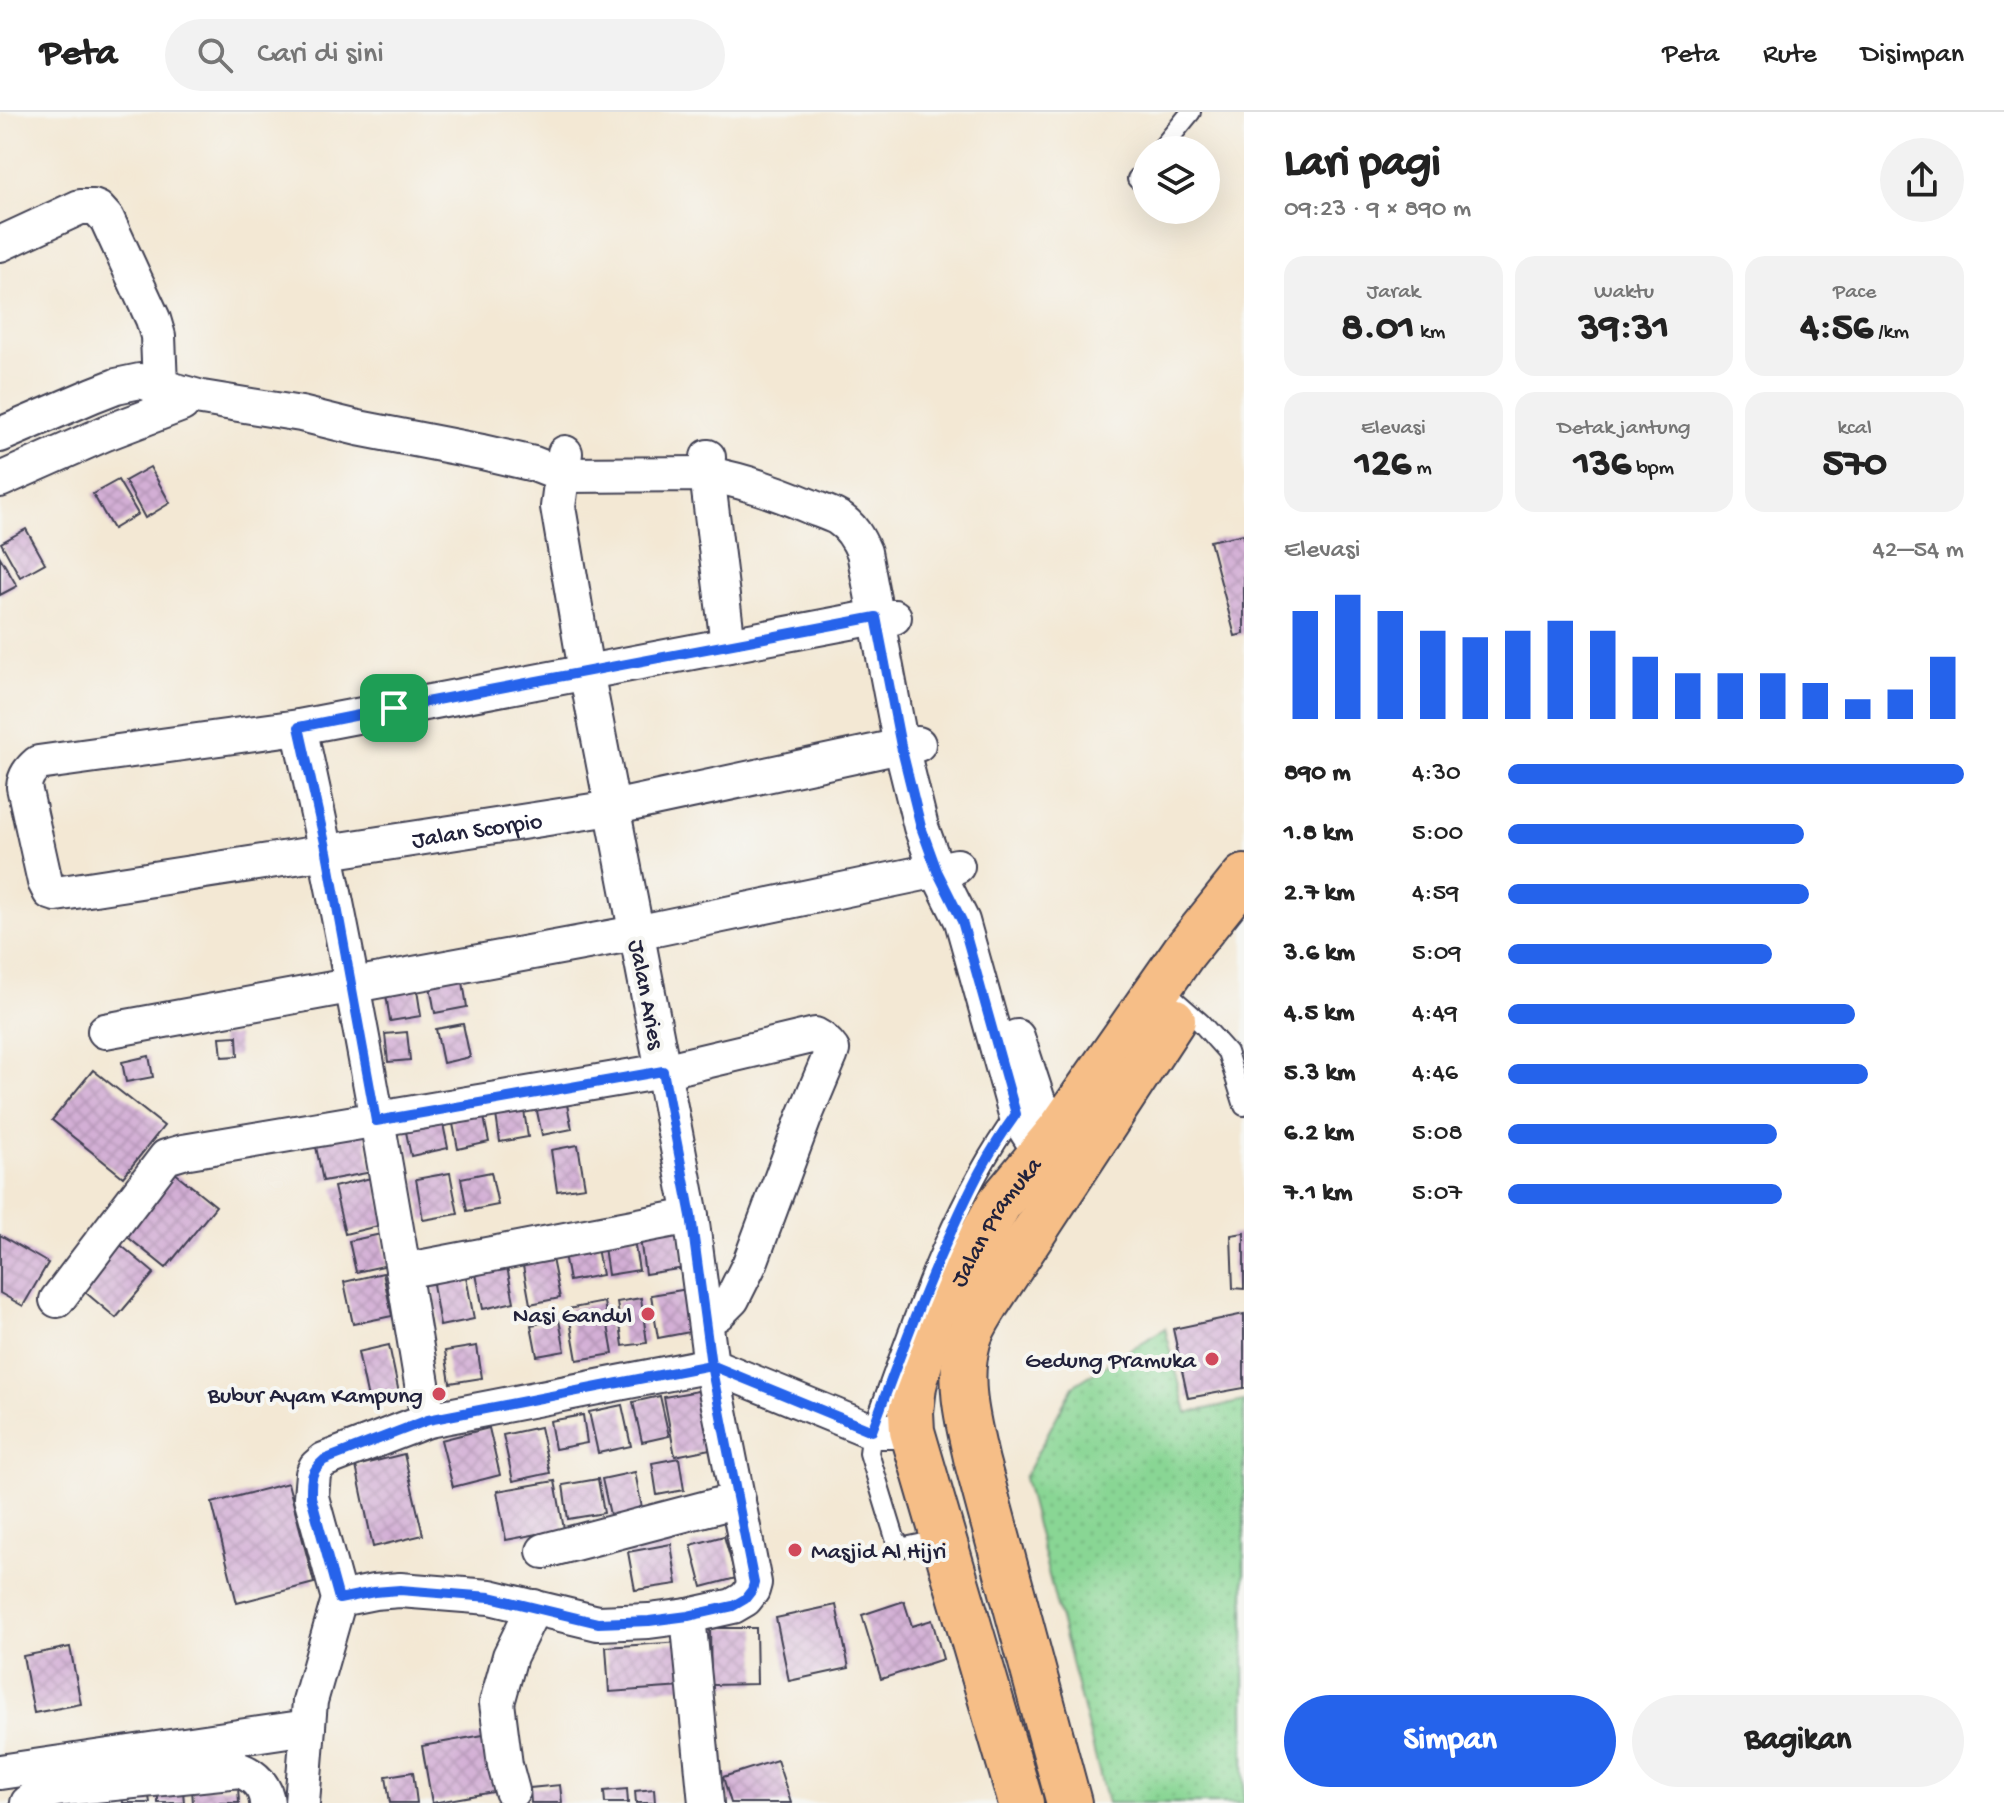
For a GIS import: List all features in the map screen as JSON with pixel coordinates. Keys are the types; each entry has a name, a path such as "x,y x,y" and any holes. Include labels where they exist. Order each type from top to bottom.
{"main road":[{"name":"Jalan Pramuka","path":"1069,1803 964,1406 968,1340 1171,997 1184,952 1244,877"},
{"name":"Jalan Pramuka","path":"1021,1803 943,1539 892,1431 911,1412 914,1386 927,1336 1038,1125 1244,925"}],"street":[{"path":"0,244 80,207 98,209 107,219 153,319 158,336 161,398"},
{"path":"0,435 116,386 140,381 161,398"},
{"path":"0,480 161,398 202,398 301,414 358,428 554,464 613,452 708,466 729,459 794,481 859,513 875,529 884,550 885,617 910,745 942,830 947,869 976,905 1038,1125"},
{"name":"Jalan Aries","path":"554,464 558,507 586,671 691,1216 711,1365 754,1583 745,1599 733,1606 688,1616"},
{"path":"708,466 728,645"},
{"path":"428,1420 327,852 299,727 885,617"},
{"name":"Jalan Scorpio","path":"299,727 38,763 28,772 24,787 45,882 50,892 56,894 612,808 910,745"},
{"path":"105,1031 636,933 947,869"},
{"path":"57,1300 166,1157 663,1071 815,1035 824,1039 832,1050 750,1263 732,1299 706,1320"},
{"path":"403,1271 691,1216"},
{"path":"302,1803 310,1701 339,1599 311,1497 311,1482 316,1467 324,1460 428,1420 711,1365 892,1431"},
{"path":"544,1551 738,1500"},
{"path":"339,1599 400,1590 490,1597 598,1623 688,1616 706,1803"},
{"path":"512,1791 505,1765 497,1703 510,1656 534,1607"},
{"path":"0,1772 308,1727"},
{"path":"28,1803 41,1793 56,1789 240,1770 263,1788 267,1803"}],"lane":[{"path":"1171,136 1191,112"},
{"path":"1171,997 1201,1023 1227,1052 1244,1106"}],"green space":[{"path":"1165,1328 1187,1413 1244,1401 1244,1803 1107,1803 1024,1478 1073,1386"}],"building":[{"path":"150,467 170,503 145,518 125,481"},
{"path":"118,480 138,514 113,529 93,494"},
{"path":"26,529 45,563 20,577 1,543"},
{"path":"1244,534 1244,634 1235,636 1210,541"},
{"path":"0,557 17,586 0,595"},
{"path":"461,969 467,1007 435,1013 428,975"},
{"path":"415,977 421,1016 390,1021 384,981"},
{"path":"463,1024 470,1057 443,1063 436,1029"},
{"path":"407,1032 410,1060 388,1062 385,1034"},
{"path":"237,1036 238,1056 222,1057 220,1037"},
{"path":"149,1056 153,1077 126,1082 122,1062"},
{"path":"93,1070 164,1126 123,1177 52,1120"},
{"path":"564,1090 572,1129 542,1135 534,1097"},
{"path":"523,1104 528,1137 500,1142 495,1108"},
{"path":"483,1112 489,1142 458,1149 452,1119"},
{"path":"442,1119 448,1148 411,1156 405,1127"},
{"path":"364,1127 372,1172 323,1181 314,1137"},
{"path":"578,1145 585,1187 557,1191 551,1150"},
{"path":"164,1164 216,1206 166,1268 114,1226"},
{"path":"491,1172 498,1205 467,1211 461,1178"},
{"path":"450,1173 458,1214 423,1220 416,1179"},
{"path":"375,1177 386,1224 345,1234 334,1187"},
{"path":"679,1226 685,1268 645,1274 639,1231"},
{"name":"Gedung Pramuka","path":"1244,1233 1244,1289 1233,1288 1231,1235"},
{"path":"381,1234 388,1265 356,1272 349,1241"},
{"path":"0,1235 48,1263 23,1306 0,1293"},
{"path":"633,1235 639,1270 608,1275 603,1240"},
{"path":"595,1237 602,1275 569,1281 562,1243"},
{"path":"117,1242 154,1273 116,1318 79,1287"},
{"path":"550,1249 560,1298 530,1304 521,1255"},
{"path":"505,1257 514,1302 483,1309 474,1264"},
{"path":"465,1271 474,1319 440,1326 432,1278"},
{"path":"383,1273 392,1316 353,1324 344,1282"},
{"path":"688,1289 695,1331 658,1338 651,1295"},
{"path":"641,1298 647,1343 623,1346 617,1302"},
{"path":"604,1302 613,1354 577,1360 568,1309"},
{"name":"Gedung Pramuka","path":"1244,1314 1244,1388 1188,1398 1173,1329"},
{"path":"559,1320 565,1351 537,1356 531,1325"},
{"path":"389,1345 400,1398 369,1404 358,1352"},
{"path":"477,1346 482,1378 450,1383 445,1351"},
{"path":"715,1388 725,1446 675,1456 664,1397"},
{"path":"660,1396 669,1436 642,1442 633,1402"},
{"path":"622,1405 631,1446 598,1453 589,1412"},
{"path":"583,1415 587,1443 555,1449 550,1421"},
{"path":"540,1427 550,1473 513,1481 503,1435"},
{"path":"489,1428 500,1475 453,1487 441,1440"},
{"path":"404,1454 423,1535 373,1547 356,1466"},
{"path":"679,1458 684,1490 657,1495 652,1463"},
{"path":"635,1472 643,1513 611,1519 602,1479"},
{"path":"598,1479 604,1513 568,1519 563,1485"},
{"path":"555,1481 564,1529 506,1540 497,1491"},
{"path":"288,1483 314,1583 237,1603 212,1503"},
{"path":"724,1536 736,1578 702,1587 691,1545"},
{"path":"671,1544 677,1584 635,1590 628,1552"},
{"path":"904,1601 912,1626 932,1620 943,1659 881,1679 862,1615"},
{"path":"836,1605 849,1668 789,1681 776,1618"},
{"path":"710,1628 756,1628 757,1684 711,1685"},
{"path":"681,1642 683,1687 609,1692 606,1647"},
{"path":"70,1647 81,1704 34,1713 23,1656"},
{"path":"489,1734 499,1791 432,1803 422,1746"},
{"path":"777,1760 791,1803 731,1803 723,1777"},
{"path":"413,1772 417,1803 390,1803 386,1776"},
{"path":"560,1785 562,1803 531,1803 530,1788"},
{"path":"238,1787 239,1803 193,1803 192,1789"},
{"path":"148,1789 150,1803 123,1803 122,1793"},
{"path":"627,1789 628,1803 605,1803 604,1791"},
{"path":"654,1789 655,1803 636,1803 635,1791"},
{"path":"183,1791 184,1803 158,1803 158,1793"}],"place":[{"name":"Nasi Gandul","path":"648,1314"},
{"name":"Gedung Pramuka","path":"1212,1359"},
{"name":"Bubur Ayam Kampung","path":"439,1394"},
{"name":"Masjid Al Hijri","path":"795,1550"}],"route":[{"path":"394,708 299,727 327,852 376,1121 663,1071 691,1216 711,1365 754,1583 745,1599 733,1606 649,1621 598,1623 490,1597 400,1590 339,1599 311,1497 311,1482 316,1467 324,1460 428,1420 711,1365 872,1431 924,1291 976,1177 1016,1114 962,921 937,871 921,827 901,746 876,617 394,708"}]}
